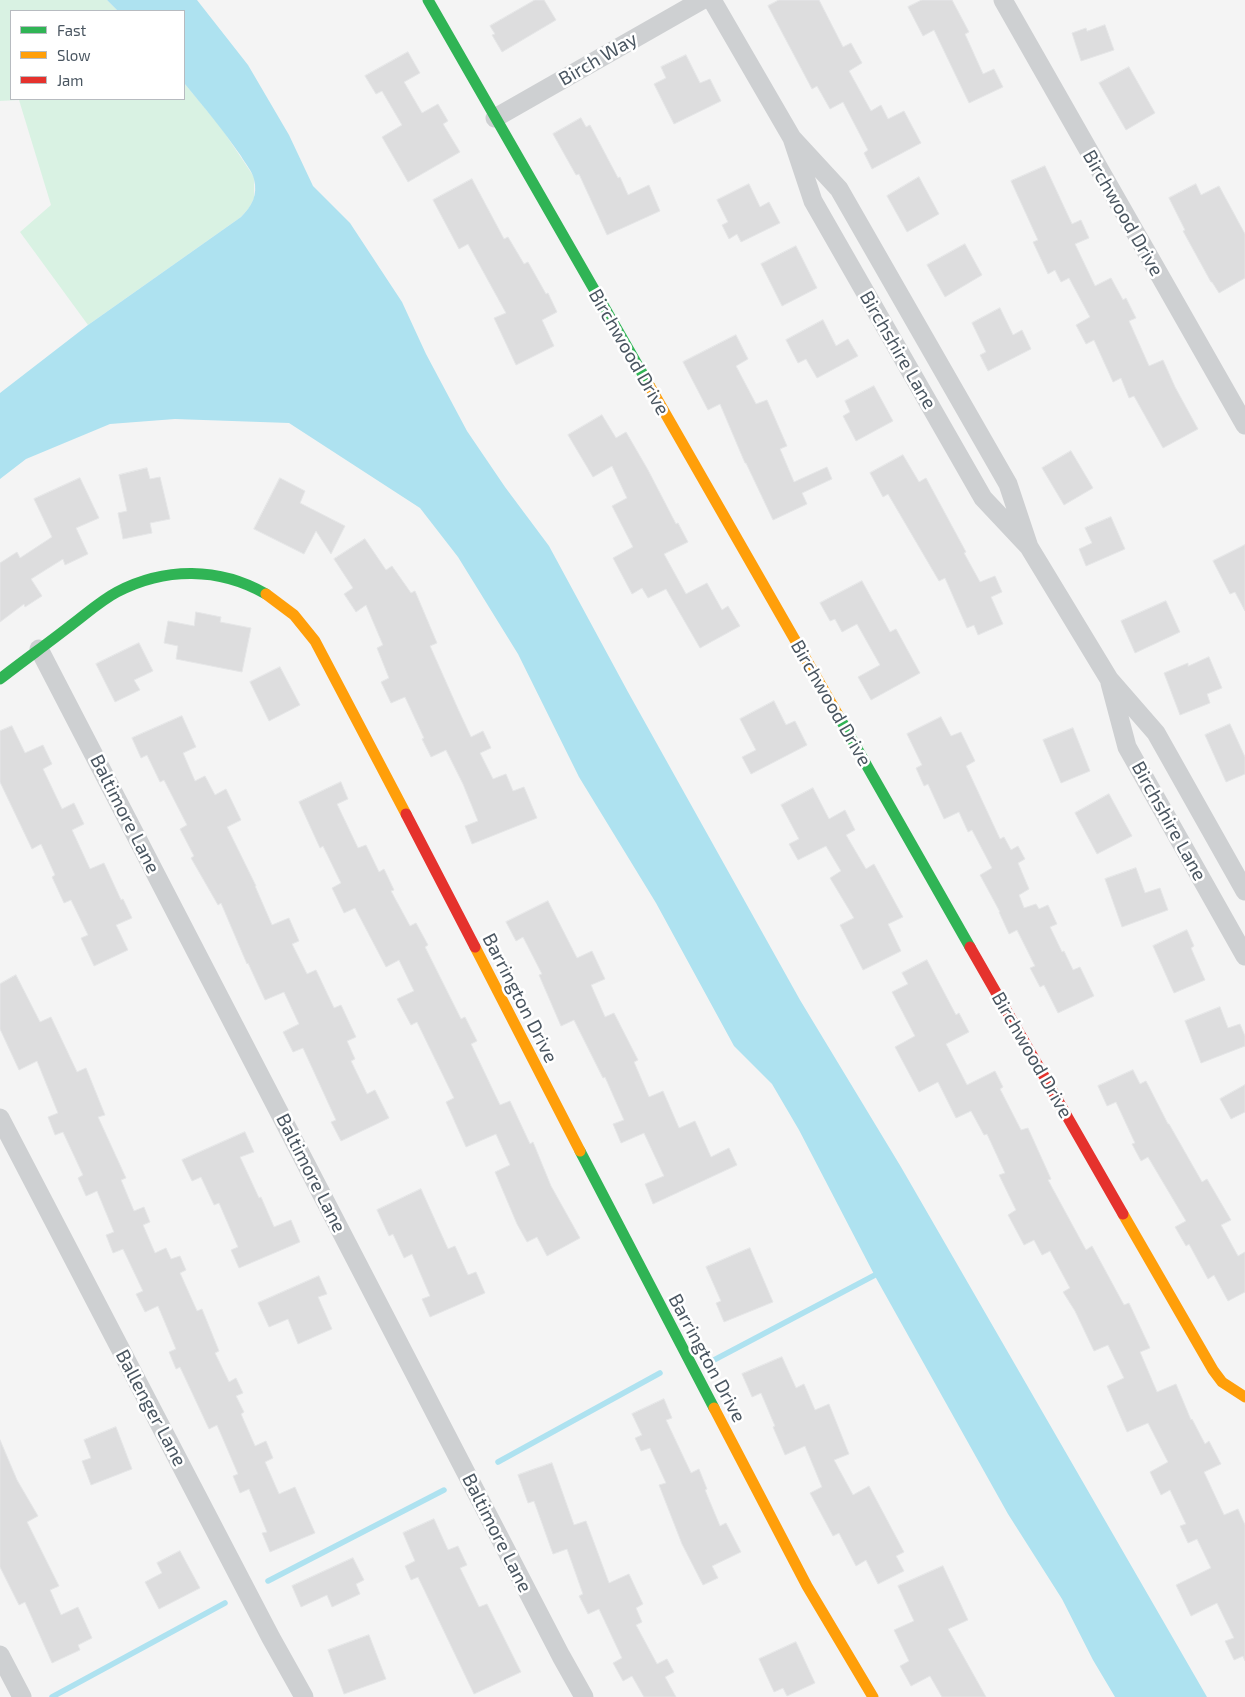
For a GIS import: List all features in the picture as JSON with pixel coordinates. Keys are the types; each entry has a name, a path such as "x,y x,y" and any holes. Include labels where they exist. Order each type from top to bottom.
{"street":[{"name":"Birchwood Drive","path":"428,0 1213,1370 1222,1382 1245,1397"},
{"name":"Birch Way","path":"495,118 702,0"},
{"name":"Birchshire Lane","path":"712,0 792,138 813,201 983,498 1029,547 1109,679 1156,733 1245,891"},
{"name":"Birchwood Drive","path":"1003,0 1245,425"},
{"name":"Birchshire Lane","path":"792,138 839,189 1008,484 1029,547"},
{"name":"Barrington Drive","path":"0,679 122,589 144,579 175,573 205,573 235,578 273,598 306,628 325,658 674,1334 807,1586 873,1697"},
{"name":"Baltimore Lane","path":"39,649 556,1648 584,1697"},
{"name":"Birchshire Lane","path":"1109,679 1127,747 1245,956"},
{"name":"Ballenger Lane","path":"0,1118 267,1630 304,1697"},
{"path":"0,1655 22,1697"}],"green space":[{"path":"0,0 107,0 117,10 10,10 10,100 19,100 0,101"},
{"path":"185,84 220,126 254,177 254,198 249,208 241,217 88,325 20,232 51,205 19,100 185,100"}],"water":[{"path":"107,0 197,0 248,65 289,135 313,186 350,223 402,302 426,354 467,431 505,487 549,546 628,692 800,1000 901,1167 1207,1697 1115,1697 1093,1660 1062,1599 1008,1514 876,1278 799,1130 772,1084 734,1046 656,903 579,777 518,654 458,557 420,508 289,423 175,419 110,424 26,459 0,479 0,393 88,325 241,217 248,209 255,195 252,173 234,146 185,84 185,10 117,10"}],"building":[{"path":"535,0 544,0 556,20 502,52 492,35 495,34 490,26"},
{"path":"779,0 819,0 843,47 851,43 862,63 849,71 871,111 881,105 888,119 904,111 921,143 872,169 864,153 868,150 843,102 830,109 817,86 812,89 768,6"},
{"path":"922,0 952,0 969,32 965,34 983,74 994,69 1003,87 969,103 934,30 923,36 908,7"},
{"path":"1105,25 1114,50 1081,61 1072,33 1086,28 1087,31"},
{"path":"408,52 420,73 404,82 422,113 438,104 448,121 443,124 460,152 408,182 382,137 402,125 382,91 376,94 365,76"},
{"path":"686,55 700,83 710,79 721,101 674,124 654,84 666,78 661,67"},
{"path":"1129,67 1155,113 1126,130 1099,83"},
{"path":"581,118 586,127 590,125 618,178 620,177 628,195 649,185 660,211 607,235 579,174 576,175 553,134"},
{"path":"1045,166 1072,224 1081,220 1089,238 1075,244 1095,286 1111,278 1123,300 1126,298 1136,318 1129,321 1149,366 1163,360 1175,387 1198,429 1163,448 1134,396 1129,398 1121,378 1113,382 1094,340 1086,344 1076,325 1090,317 1069,278 1061,282 1055,270 1048,274 1033,242 1038,240 1011,181"},
{"path":"919,177 939,214 907,232 887,196"},
{"path":"472,179 504,239 508,237 524,264 528,262 546,294 548,293 557,312 542,320 554,346 516,365 494,318 506,313 468,244 459,249 433,200"},
{"path":"749,184 760,207 769,202 780,223 741,242 737,234 729,239 722,225 728,222 717,200"},
{"path":"1196,184 1201,195 1219,186 1245,234 1245,278 1219,293 1183,231 1185,230 1169,198"},
{"path":"965,244 982,275 945,297 927,265"},
{"path":"796,246 817,288 782,306 761,264"},
{"path":"1000,308 1013,335 1022,330 1031,349 988,371 980,355 986,352 972,323"},
{"path":"823,320 836,346 848,339 858,356 817,378 806,359 798,363 786,340"},
{"path":"736,335 748,359 736,366 756,404 767,400 787,446 780,449 794,482 827,467 832,479 802,493 807,504 773,520 745,463 720,404 708,410 683,362"},
{"path":"874,386 893,421 856,441 843,416 850,412 845,401"},
{"path":"602,415 616,438 626,432 676,524 678,523 688,542 664,554 686,594 707,583 722,610 728,606 740,626 700,648 666,589 648,598 642,588 632,594 613,558 633,547 612,506 627,498 612,466 593,477 568,435"},
{"path":"1071,451 1093,488 1064,505 1042,468"},
{"path":"903,455 919,482 926,478 980,582 995,576 1002,592 991,597 1003,624 978,635 974,625 967,628 945,578 939,581 888,494 883,497 870,473"},
{"path":"147,468 150,479 160,477 170,519 150,523 152,533 123,539 118,513 127,511 119,475"},
{"path":"80,478 99,518 76,528 88,554 65,565 63,559 31,579 42,596 25,607 24,604 0,622 0,563 17,552 20,558 52,537 34,499"},
{"path":"280,478 305,491 300,503 345,526 331,554 316,531 304,554 254,529"},
{"path":"1111,517 1125,549 1086,566 1079,549 1092,543 1085,528"},
{"path":"365,539 386,570 392,566 411,593 415,591 437,643 430,646 471,737 483,731 491,748 480,753 493,779 506,774 513,791 524,787 537,818 472,844 465,826 478,821 463,784 446,750 431,757 405,697 391,703 381,682 389,678 377,648 383,645 366,605 356,612 344,594 353,588 334,559"},
{"path":"1245,545 1245,611 1235,592 1230,594 1213,561"},
{"path":"862,581 890,632 896,629 920,673 871,700 858,677 880,665 857,624 842,632 835,619 830,621 820,603"},
{"path":"1166,601 1180,632 1135,653 1121,621"},
{"path":"196,612 221,617 220,622 251,628 242,672 176,659 178,646 164,643 168,621 194,626"},
{"path":"139,643 153,671 134,680 140,690 115,702 96,664"},
{"path":"1209,657 1222,688 1207,694 1210,703 1180,715 1164,673"},
{"path":"280,667 300,705 269,721 250,682"},
{"path":"774,701 786,725 795,721 807,745 751,774 742,757 756,750 740,719"},
{"path":"182,716 196,747 183,753 195,781 205,776 215,795 226,789 241,820 227,827 256,886 272,925 289,918 299,941 292,944 307,974 316,970 334,1008 341,1005 356,1037 347,1041 355,1059 351,1061 367,1094 375,1090 389,1118 341,1141 331,1122 336,1120 303,1048 293,1052 283,1032 299,1024 284,992 265,1000 247,964 221,903 218,905 191,858 194,856 180,829 187,825 164,780 160,782 147,755 141,758 132,738"},
{"path":"941,717 951,736 961,732 975,761 966,766 1000,839 1004,837 1011,850 1018,846 1025,859 1018,863 1029,889 1019,895 1024,908 1036,904 1039,909 1048,905 1057,924 1050,927 1062,952 1064,951 1073,970 1080,967 1094,996 1058,1013 1044,985 1040,987 1030,968 1035,966 1017,930 1009,934 1000,912 980,875 992,868 972,830 968,832 959,812 944,819 928,784 924,786 916,768 922,765 907,734"},
{"path":"1230,724 1245,757 1245,774 1226,782 1205,735"},
{"path":"12,726 25,753 43,745 52,764 43,769 62,809 74,803 84,824 72,830 90,869 104,863 121,900 123,899 132,918 116,925 128,950 94,966 81,938 88,935 71,900 64,903 52,877 55,875 41,844 32,849 0,782 0,731"},
{"path":"1073,728 1090,771 1061,783 1043,740"},
{"path":"341,782 348,799 337,804 358,848 366,845 379,872 384,869 394,890 391,891 410,926 416,923 428,945 425,947 461,1019 465,1017 477,1041 471,1044 500,1105 510,1101 530,1144 533,1142 551,1186 580,1238 547,1256 537,1237 527,1242 517,1224 495,1172 510,1165 496,1134 466,1147 446,1102 454,1098 417,1022 411,1025 397,999 414,991 399,960 386,967 355,908 344,913 332,888 341,883 323,846 320,848 299,802"},
{"path":"813,788 829,819 845,810 855,830 846,835 866,869 874,864 903,917 888,924 901,951 863,970 840,925 854,918 830,878 841,871 826,846 798,860 789,844 799,839 781,805"},
{"path":"1109,794 1132,836 1097,854 1075,813"},
{"path":"1136,868 1145,893 1160,888 1168,910 1122,927 1105,879"},
{"path":"548,901 577,958 592,951 605,979 591,985 605,1017 614,1013 638,1060 634,1062 649,1097 663,1091 679,1128 695,1121 711,1157 729,1148 737,1165 653,1204 645,1184 664,1176 644,1133 621,1143 613,1124 624,1120 605,1077 603,1078 574,1020 561,1026 539,975 542,974 523,937 516,941 506,922"},
{"path":"1187,930 1194,946 1191,948 1205,980 1174,993 1153,946"},
{"path":"927,960 956,1015 959,1013 969,1032 946,1044 967,1085 995,1071 1003,1087 1000,1089 1021,1130 1028,1128 1051,1179 1048,1180 1086,1250 1092,1246 1124,1305 1129,1303 1150,1348 1140,1352 1157,1392 1176,1384 1191,1420 1205,1444 1209,1441 1221,1464 1204,1472 1224,1515 1238,1509 1245,1525 1245,1661 1243,1656 1234,1660 1225,1641 1234,1638 1217,1603 1191,1616 1176,1585 1211,1568 1197,1539 1188,1543 1180,1526 1186,1524 1170,1490 1161,1495 1150,1472 1168,1462 1148,1423 1127,1432 1107,1386 1124,1378 1108,1345 1094,1351 1075,1311 1063,1292 1070,1288 1050,1251 1042,1255 1034,1240 1024,1245 1008,1215 1016,1210 999,1175 1005,1173 987,1134 984,1135 971,1111 956,1118 938,1082 919,1092 895,1047 915,1036 892,992 908,984 902,973"},
{"path":"16,975 40,1022 51,1017 77,1072 86,1068 105,1115 98,1117 126,1178 121,1180 134,1211 144,1207 150,1222 143,1225 155,1253 166,1248 171,1259 180,1256 186,1270 180,1273 197,1311 202,1309 219,1351 215,1353 229,1382 236,1378 243,1393 236,1396 244,1412 241,1414 255,1446 266,1441 273,1458 265,1462 279,1494 295,1487 315,1533 270,1552 262,1533 267,1532 249,1489 240,1493 233,1476 238,1474 217,1425 209,1429 180,1367 176,1369 169,1352 176,1349 158,1306 145,1312 136,1294 143,1291 123,1249 113,1253 106,1235 114,1232 97,1191 86,1196 78,1178 83,1175 63,1132 55,1135 48,1117 58,1113 37,1061 19,1070 0,1029 0,984"},
{"path":"1220,1007 1228,1028 1240,1024 1245,1036 1245,1046 1201,1063 1185,1021"},
{"path":"1133,1070 1140,1084 1146,1081 1168,1124 1202,1182 1207,1179 1231,1220 1221,1225 1238,1256 1245,1252 1245,1292 1228,1301 1214,1275 1208,1279 1189,1244 1186,1246 1175,1227 1186,1221 1148,1157 1141,1161 1132,1144 1135,1143 1116,1102 1107,1106 1098,1086"},
{"path":"1245,1085 1245,1112 1231,1119 1220,1099"},
{"path":"245,1132 254,1152 240,1157 259,1198 261,1197 274,1227 291,1220 300,1242 239,1268 231,1250 238,1247 219,1203 214,1205 201,1177 192,1181 182,1160"},
{"path":"421,1189 448,1249 455,1246 468,1275 476,1272 485,1293 430,1317 422,1299 430,1296 412,1254 404,1258 393,1234 389,1236 377,1210"},
{"path":"750,1248 773,1302 724,1322 716,1303 721,1301 706,1267"},
{"path":"319,1276 327,1294 318,1297 332,1329 298,1344 288,1319 269,1327 258,1303"},
{"path":"782,1357 796,1388 804,1384 815,1410 829,1404 849,1454 834,1460 853,1495 869,1486 904,1552 896,1556 904,1571 878,1584 866,1560 856,1566 839,1533 833,1536 810,1493 822,1487 805,1446 785,1455 761,1393 752,1397 742,1374"},
{"path":"664,1399 672,1418 666,1420 691,1473 699,1469 707,1489 705,1490 720,1526 726,1523 741,1552 712,1566 718,1578 703,1585 682,1544 659,1485 666,1483 650,1448 641,1451 635,1438 642,1435 632,1414"},
{"path":"116,1427 132,1469 91,1485 82,1461 91,1458 84,1440"},
{"path":"0,1440 17,1480 38,1516 27,1522 59,1586 50,1590 61,1615 78,1607 92,1638 78,1645 80,1650 52,1663 25,1602 19,1605 0,1567"},
{"path":"552,1463 574,1525 586,1521 609,1583 629,1574 643,1604 636,1608 642,1622 636,1625 657,1664 667,1659 674,1672 665,1677 676,1697 644,1697 632,1676 623,1681 613,1663 622,1658 599,1609 588,1614 579,1596 583,1594 567,1549 553,1554 534,1501 528,1503 518,1475"},
{"path":"434,1519 448,1550 458,1546 467,1565 460,1568 479,1607 487,1604 521,1672 474,1694 418,1577 411,1580 405,1566 415,1561 403,1533"},
{"path":"180,1551 200,1588 159,1609 145,1582 162,1573 157,1563"},
{"path":"353,1558 364,1580 356,1584 360,1594 332,1607 327,1595 301,1607 292,1586"},
{"path":"943,1566 968,1620 948,1629 986,1697 942,1697 930,1676 911,1686 900,1666 909,1661 894,1630 914,1621 898,1586"},
{"path":"369,1635 386,1679 344,1694 328,1650"},
{"path":"796,1642 815,1683 787,1696 783,1688 774,1692 759,1659"}],"waterway":[{"path":"714,1360 875,1275"},
{"path":"498,1462 660,1373"},
{"path":"268,1581 444,1490"},
{"path":"52,1697 225,1603"}],"traffic: fast":[{"path":"428,0 649,385"},
{"path":"0,679 105,600 135,584 173,575 211,575 248,585 266,594"},
{"path":"838,715 970,947"},
{"path":"580,1151 714,1408"}],"traffic: slow":[{"path":"649,385 838,715"},
{"path":"266,594 294,615 315,641 406,814"},
{"path":"475,947 580,1151"},
{"path":"1123,1214 1213,1370 1222,1382 1245,1397"},
{"path":"714,1408 807,1586 873,1697"}],"traffic: jam":[{"path":"406,814 475,947"},
{"path":"970,947 1123,1214"}]}
